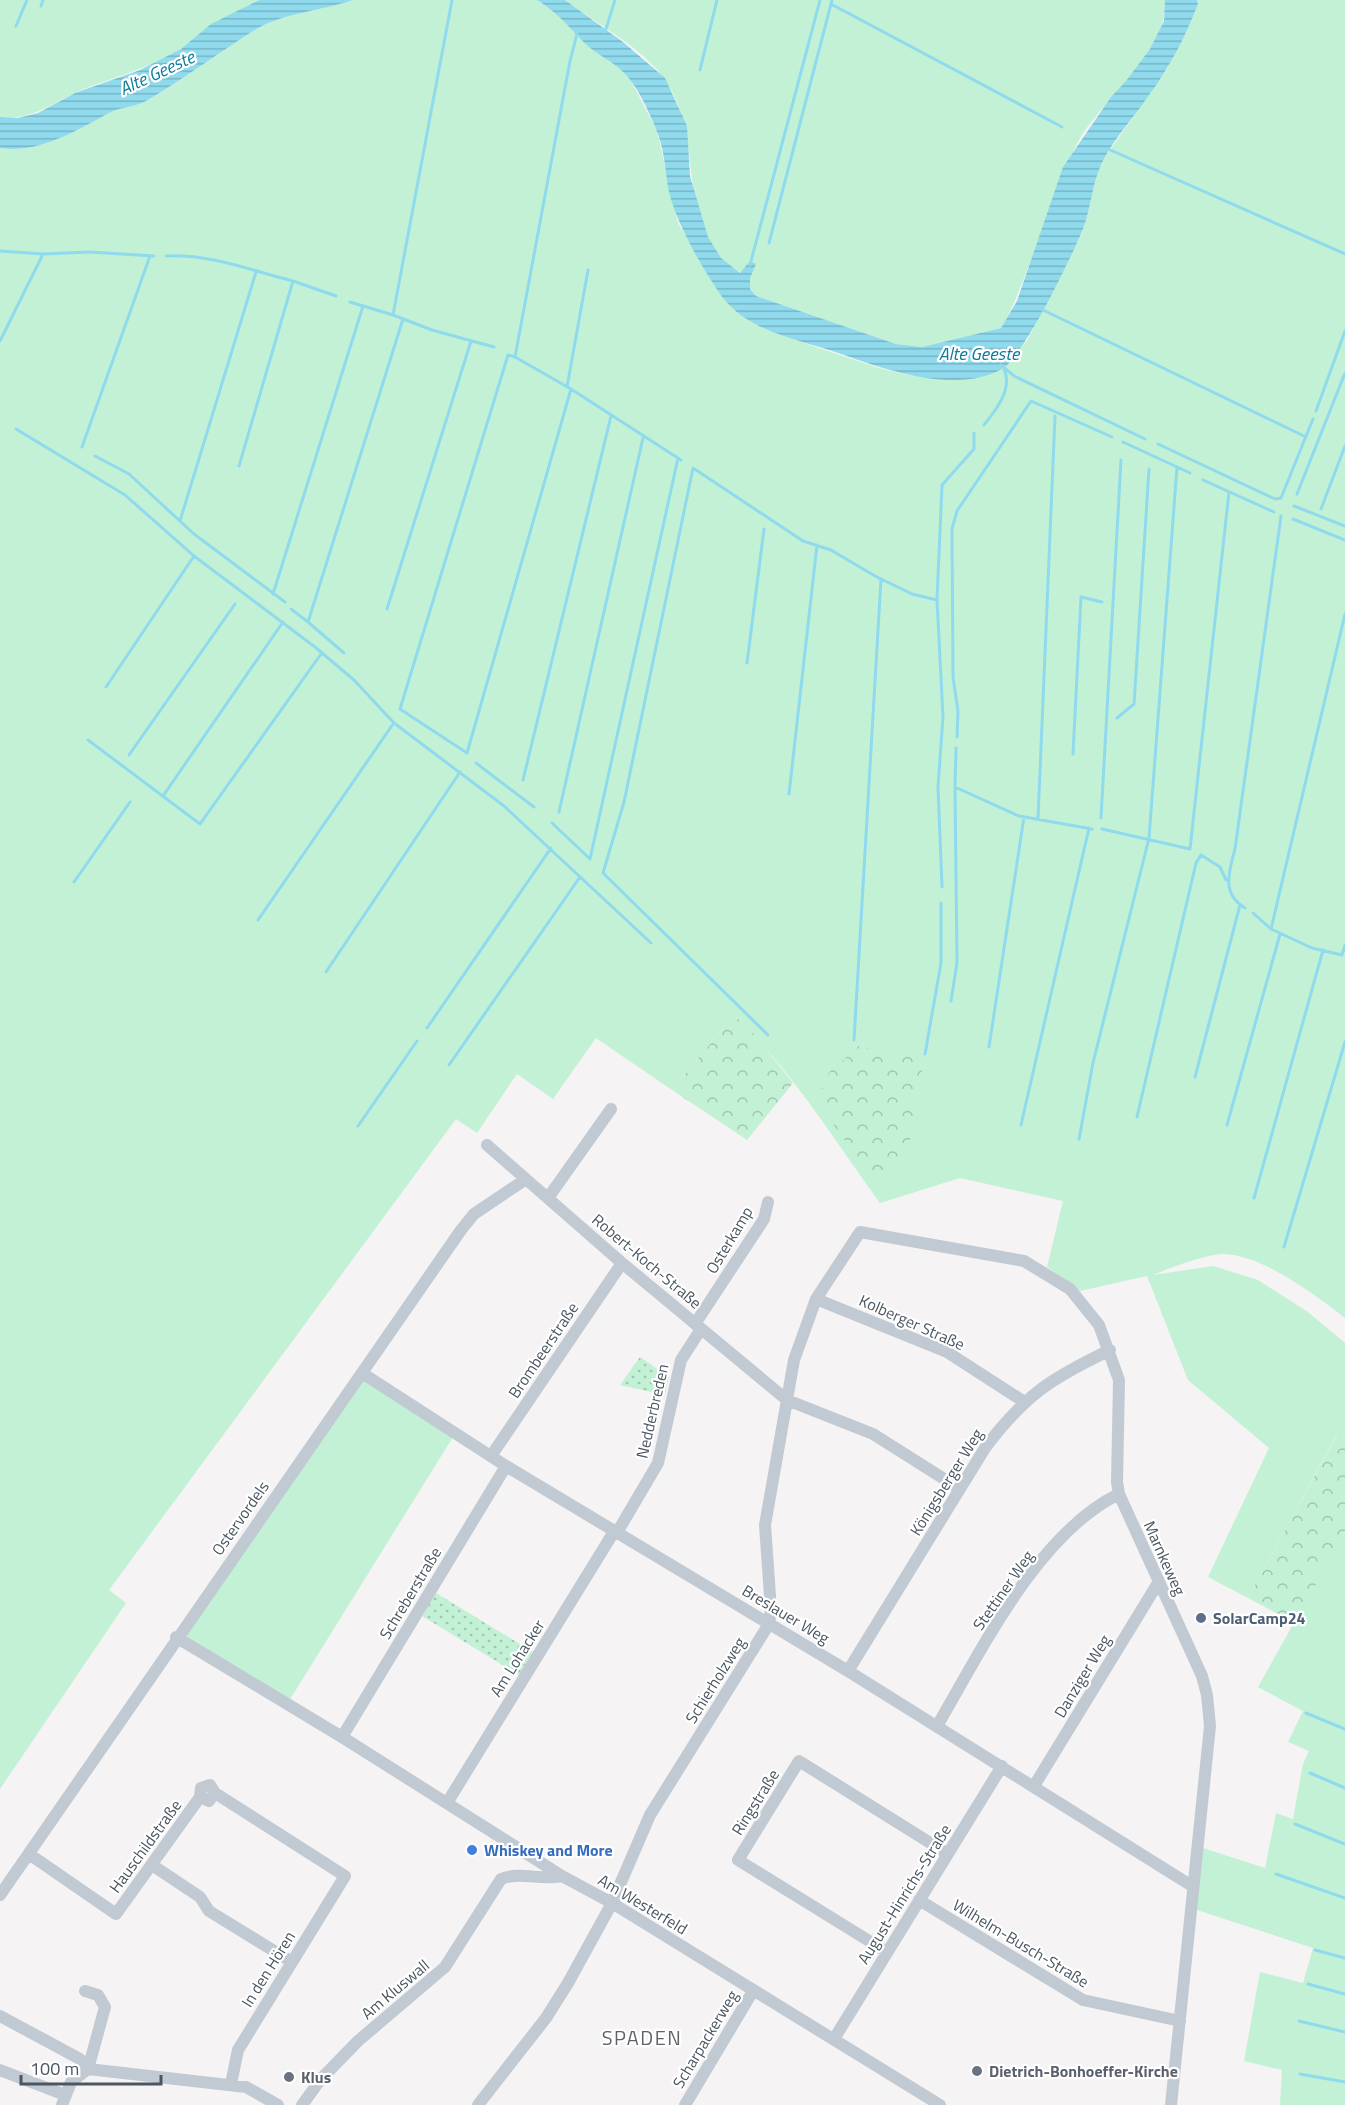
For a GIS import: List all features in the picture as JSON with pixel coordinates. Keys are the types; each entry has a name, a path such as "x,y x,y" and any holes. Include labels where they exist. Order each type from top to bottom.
{"street":[{"path":"548,1198 611,1108"},
{"name":"Robert-Koch-Straße","path":"487,1145 622,1263 788,1400 873,1434 960,1489"},
{"name":"Ostervordels","path":"0,1895 176,1637 474,1214 526,1179"},
{"name":"Osterkamp","path":"698,1327 764,1219 768,1202"},
{"name":"Schierholzweg","path":"478,2105 546,2019 612,1903 650,1815 769,1624 771,1593 765,1525 794,1360 816,1299 860,1232"},
{"name":"Marnkeweg","path":"860,1232 1024,1261 1070,1289 1099,1325 1110,1350 1119,1380 1117,1482 1119,1494 1202,1676 1209,1708 1210,1726 1171,2105"},
{"name":"Brombeerstraße","path":"491,1456 622,1263"},
{"name":"Kolberger Straße","path":"816,1299 947,1352 1023,1401"},
{"name":"Nedderbreden","path":"616,1530 658,1463 681,1360 698,1327"},
{"name":"Königsberger Weg","path":"848,1671 985,1448 1023,1401 1050,1381 1110,1350"},
{"name":"Breslauer Weg","path":"362,1373 506,1466 848,1671 1192,1886"},
{"name":"Schreberstraße","path":"342,1737 506,1466"},
{"name":"Stettiner Weg","path":"937,1726 1019,1590 1071,1528 1119,1494"},
{"name":"Am Lohacker","path":"447,1803 616,1530"},
{"name":"Danziger Weg","path":"1034,1786 1158,1583"},
{"name":"Am Westerfeld","path":"176,1637 342,1737 562,1876 612,1903 940,2105"},
{"name":"Ringstraße","path":"887,1952 738,1860 799,1761 948,1854"},
{"name":"August-Hinrichs-Straße","path":"834,2039 1002,1766"},
{"name":"Hauschildstraße","path":"29,1854 116,1914 200,1797 209,1801 215,1793 345,1876"},
{"path":"526,1876 527,1854"},
{"path":"152,1865 200,1897 209,1911 292,1962"},
{"name":"In den Hören","path":"231,2084 238,2050 345,1876"},
{"name":"Am Kluswall","path":"302,2105 321,2079 358,2041 445,1968 501,1880 526,1876 552,1879 562,1876"},
{"name":"Wilhelm-Busch-Straße","path":"920,1900 1083,2000 1180,2021"},
{"path":"0,2070 63,2100 71,2082 88,2069 105,2007 98,1995 85,1991"},
{"name":"Scharpackerweg","path":"685,2105 753,1991"},
{"path":"0,2016 80,2059 88,2069 231,2084 255,2091 278,2105"}],"green space":[{"path":"0,0 259,0 239,10 192,42 157,62 77,92 31,114 11,118 0,117"},
{"path":"353,0 537,0 561,15 592,49 620,68 631,81 657,131 678,223 723,297 735,310 750,321 801,342 879,368 908,375 956,380 1000,370 1027,341 1082,233 1095,176 1105,157 1167,69 1198,4 1197,0 1345,0 1345,1318 1288,1278 1255,1261 1239,1256 1224,1254 1208,1256 1153,1275 1213,1266 1258,1280 1308,1312 1345,1343 1345,1438 1337,1434 1248,1598 1208,1577 1269,1448 1188,1380 1147,1276 1080,1291 1047,1267 1063,1201 960,1178 880,1203 793,1082 755,1036 734,1015 672,1090 596,1038 553,1099 517,1074 477,1133 456,1119 109,1590 126,1603 0,1789 0,148 29,147 58,139 111,112 146,101 264,25 289,16"},
{"path":"565,0 1165,0 1163,21 1156,40 1132,76 1089,125 1070,158 1031,261 1001,328 922,347 896,344 756,296 750,289 750,278 723,260 707,236 694,192 684,123 677,101 665,80 657,69 633,47"},
{"path":"734,1015 755,1035 793,1083 747,1140 672,1090"},
{"path":"858,1046 924,1060 908,1151 880,1188 816,1101 830,1071"},
{"path":"640,1357 669,1377 665,1395 620,1385"},
{"path":"362,1380 453,1437 289,1701 185,1635"},
{"path":"1338,1433 1345,1438 1345,1531 1295,1623 1248,1598"},
{"path":"1345,1531 1345,2105 1280,2105 1282,2070 1244,2061 1260,1972 1303,1983 1313,1948 1194,1909 1203,1848 1265,1868 1276,1813 1293,1819 1303,1764 1309,1751 1288,1742 1303,1711 1258,1687"},
{"path":"436,1593 533,1652 519,1675 422,1616"}],"water":[{"name":"Alte Geeste","path":"259,0 353,0 289,16 264,25 146,101 111,112 58,139 29,147 0,148 0,117 18,118 38,113 75,93 140,70 181,49 211,24"},
{"name":"Alte Geeste","path":"537,0 565,0 623,42 665,78 687,126 690,176 708,237 721,258 740,273 750,261 756,264 750,278 750,289 756,296 896,344 922,347 1001,328 1017,301 1063,167 1111,97 1150,49 1164,21 1165,0 1197,0 1198,4 1164,74 1115,141 1100,166 1081,234 1034,328 1022,346 1002,369 965,380 944,380 902,373 796,340 763,328 734,310 715,287 698,259 676,214 668,187 659,136 636,89 620,69 596,53 559,16"}],"waterway":[{"path":"16,26 27,0"},
{"path":"41,6 43,0"},
{"path":"452,0 393,315 432,330 494,347"},
{"path":"605,32 615,0"},
{"path":"700,70 717,0"},
{"path":"750,265 820,0"},
{"path":"769,243 832,0"},
{"path":"831,4 1062,127"},
{"path":"578,30 570,61 515,357 571,389 681,460"},
{"path":"1108,149 1345,254"},
{"path":"0,251 43,254"},
{"path":"0,341 43,254 90,252 154,256"},
{"path":"82,447 150,256"},
{"path":"166,256 214,260 293,281"},
{"path":"567,387 588,270"},
{"path":"180,521 256,272"},
{"path":"239,466 293,281 336,296"},
{"path":"350,302 393,315"},
{"path":"273,594 363,306"},
{"path":"1041,309 1306,437"},
{"path":"344,653 308,622 403,319"},
{"path":"1316,411 1345,331"},
{"path":"387,609 471,341"},
{"path":"515,357 508,355 400,709 467,753 571,389"},
{"path":"1001,365 1014,376 1145,439"},
{"path":"984,425 1005,392 1004,369"},
{"path":"1297,494 1345,373"},
{"path":"957,737 958,711 953,677 952,529 957,511 1031,401 1112,437"},
{"path":"523,780 611,416"},
{"path":"1038,819 1055,416"},
{"path":"1158,444 1275,499 1281,498 1313,419"},
{"path":"16,429 125,495 194,556 315,647 354,680 394,723 504,806 651,943"},
{"path":"768,1035 603,873 624,802 693,468 803,541 831,550 875,576 912,594 937,600 942,485 974,449 974,433"},
{"path":"559,812 643,438"},
{"path":"1123,442 1190,473"},
{"path":"1321,509 1345,446"},
{"path":"95,456 129,474 194,534 285,602"},
{"path":"552,823 590,859 678,458"},
{"path":"1101,818 1121,460"},
{"path":"1079,1139 1093,1063 1149,838 1177,467"},
{"path":"1117,718 1134,704 1149,469"},
{"path":"1203,480 1274,512"},
{"path":"1102,829 1190,849 1229,492"},
{"path":"1294,506 1345,526"},
{"path":"1245,908 1232,896 1229,874 1235,849 1281,516"},
{"path":"1293,519 1345,540"},
{"path":"747,663 764,529"},
{"path":"789,794 817,545"},
{"path":"106,687 194,556"},
{"path":"854,1040 881,579"},
{"path":"1073,754 1081,597 1102,602"},
{"path":"937,600 943,717 938,787 942,887"},
{"path":"129,755 235,604"},
{"path":"291,609 308,622"},
{"path":"1253,913 1271,929 1345,614"},
{"path":"163,796 283,622"},
{"path":"88,740 200,824 321,654"},
{"path":"258,920 393,724"},
{"path":"956,748 955,787 1019,816 1092,829"},
{"path":"476,763 534,807"},
{"path":"326,972 460,772"},
{"path":"951,1001 957,963 955,787"},
{"path":"74,882 130,802"},
{"path":"989,1047 1024,817"},
{"path":"1021,1125 1089,828"},
{"path":"427,1028 551,848"},
{"path":"1137,1117 1196,863 1201,855 1220,867 1226,880"},
{"path":"449,1065 580,877"},
{"path":"925,1054 941,963 941,903"},
{"path":"1195,1077 1240,905"},
{"path":"1271,929 1312,948 1342,955 1345,945"},
{"path":"1227,1125 1280,934"},
{"path":"1254,1198 1323,950"},
{"path":"358,1126 417,1041"},
{"path":"1284,1247 1345,1042"},
{"path":"1306,1713 1345,1729"},
{"path":"1310,1773 1345,1788"},
{"path":"1295,1824 1345,1844"},
{"path":"1276,1874 1345,1898"},
{"path":"1315,1950 1345,1958"},
{"path":"1308,1984 1345,1994"},
{"path":"1299,2021 1345,2032"},
{"path":"1300,2074 1345,2082"}],"place":[{"name":"SolarCamp24","path":"1201,1618"},
{"name":"Whiskey and More","path":"472,1850"},
{"name":"Dietrich-Bonhoeffer-Kirche","path":"977,2071"},
{"name":"Klus","path":"289,2077"}],"district":[{"name":"SPADEN","path":"642,2038"}]}
